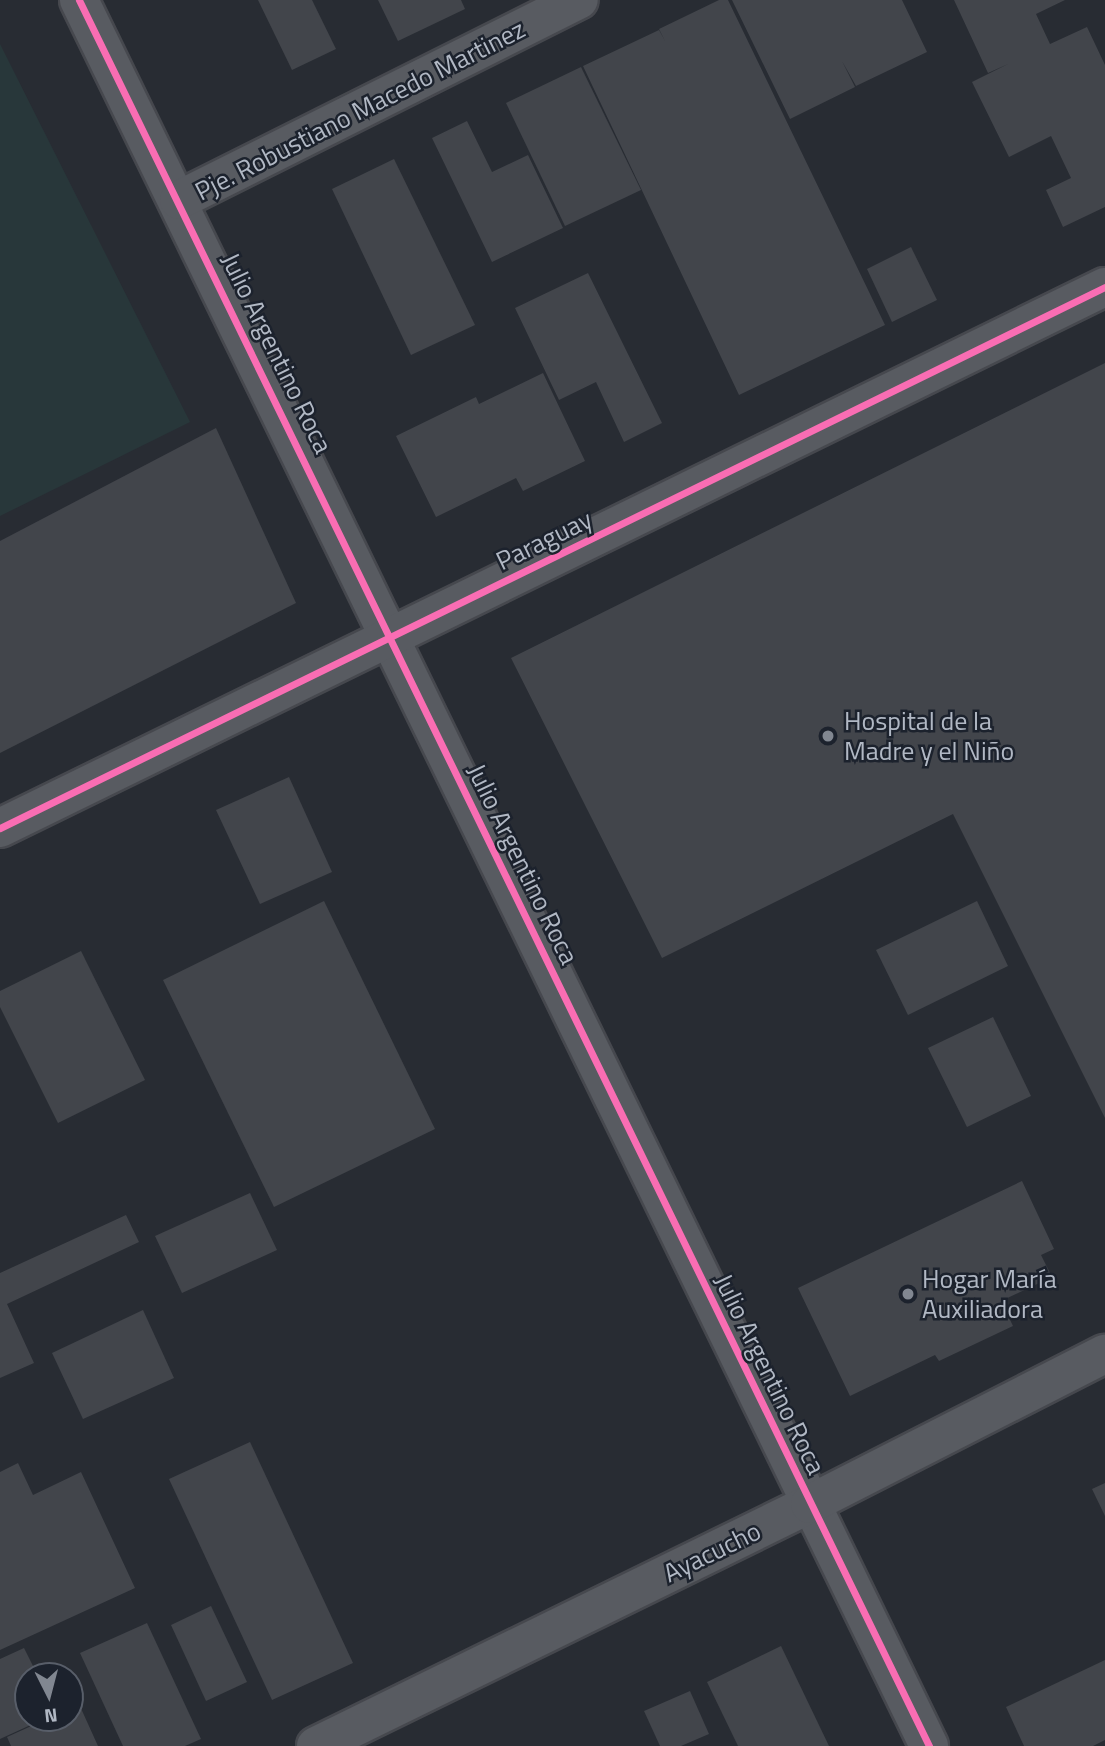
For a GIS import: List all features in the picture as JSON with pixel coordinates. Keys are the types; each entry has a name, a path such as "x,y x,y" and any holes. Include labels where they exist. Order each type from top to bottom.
{"street":[{"name":"Julio Argentino Roca","path":"79,0 179,200 929,1746"},
{"name":"Pje. Robustiano Macedo Martinez","path":"179,200 579,0"},
{"name":"Paraguay","path":"0,828 1105,287"},
{"name":"Ayacucho","path":"316,1746 810,1504 1105,1354"}],"shaded area":[{"path":"0,44 190,422 0,516"}],"building":[{"path":"258,0 312,0 336,49 292,70"},
{"path":"378,0 461,0 465,9 398,41"},
{"path":"719,0 728,0 885,325 739,395 583,66 659,30 665,41 659,29"},
{"path":"732,0 902,0 927,52 856,86 842,61 855,87 790,119"},
{"path":"954,0 1065,0 1036,14 1050,44 1087,27 1105,65 1105,207 1063,227 1046,190 1071,178 1051,136 1009,157 972,82 1008,64 988,73"},
{"path":"581,67 641,190 565,226 506,103"},
{"path":"467,121 492,172 528,155 563,228 492,262 432,138"},
{"path":"394,159 475,325 411,355 332,189"},
{"path":"911,247 937,300 892,322 867,269"},
{"path":"588,273 662,423 624,442 596,382 559,400 515,308"},
{"name":"Hospital de la Madre y el Niño","path":"1105,363 1105,1118 953,814 662,958 511,658"},
{"path":"543,373 585,461 523,491 516,478 436,517 396,436 476,397 479,404"},
{"path":"216,428 296,603 0,753 0,541"},
{"path":"289,777 332,872 260,904 216,810"},
{"path":"324,901 435,1129 274,1207 163,980"},
{"path":"977,901 1008,966 908,1015 876,950"},
{"path":"81,951 145,1080 58,1123 0,1007 0,991"},
{"path":"993,1017 1031,1096 967,1127 928,1048"},
{"name":"Hogar María Auxiliadora","path":"1022,1181 1054,1249 1041,1255 1052,1277 1001,1301 1013,1326 939,1361 935,1355 850,1396 798,1288"},
{"path":"250,1193 277,1250 182,1293 155,1236"},
{"path":"126,1215 139,1242 7,1304 34,1363 0,1378 0,1273"},
{"path":"143,1310 174,1378 83,1419 52,1353"},
{"path":"250,1442 353,1663 272,1700 169,1479"},
{"path":"18,1463 33,1495 81,1472 135,1588 0,1650 0,1472"},
{"path":"1105,1483 1105,1516 1092,1489"},
{"path":"211,1606 247,1682 206,1701 171,1625"},
{"path":"147,1623 201,1739 185,1746 123,1746 80,1653"},
{"path":"781,1646 829,1746 738,1746 707,1682"},
{"path":"24,1648 31,1662 14,1662 15,1732 0,1739 0,1659"},
{"path":"1105,1660 1105,1740 1093,1746 1024,1746 1006,1707"},
{"path":"690,1691 709,1734 681,1746 660,1746 644,1711"},
{"path":"84,1715 98,1746 11,1746 7,1737 18,1732 84,1732"}],"cycle path":[{"path":"79,0 929,1746"},
{"path":"0,828 1105,287"}],"place":[{"name":"Hospital de la Madre y el Niño","path":"828,736"},
{"name":"Hogar María Auxiliadora","path":"908,1294"}]}
